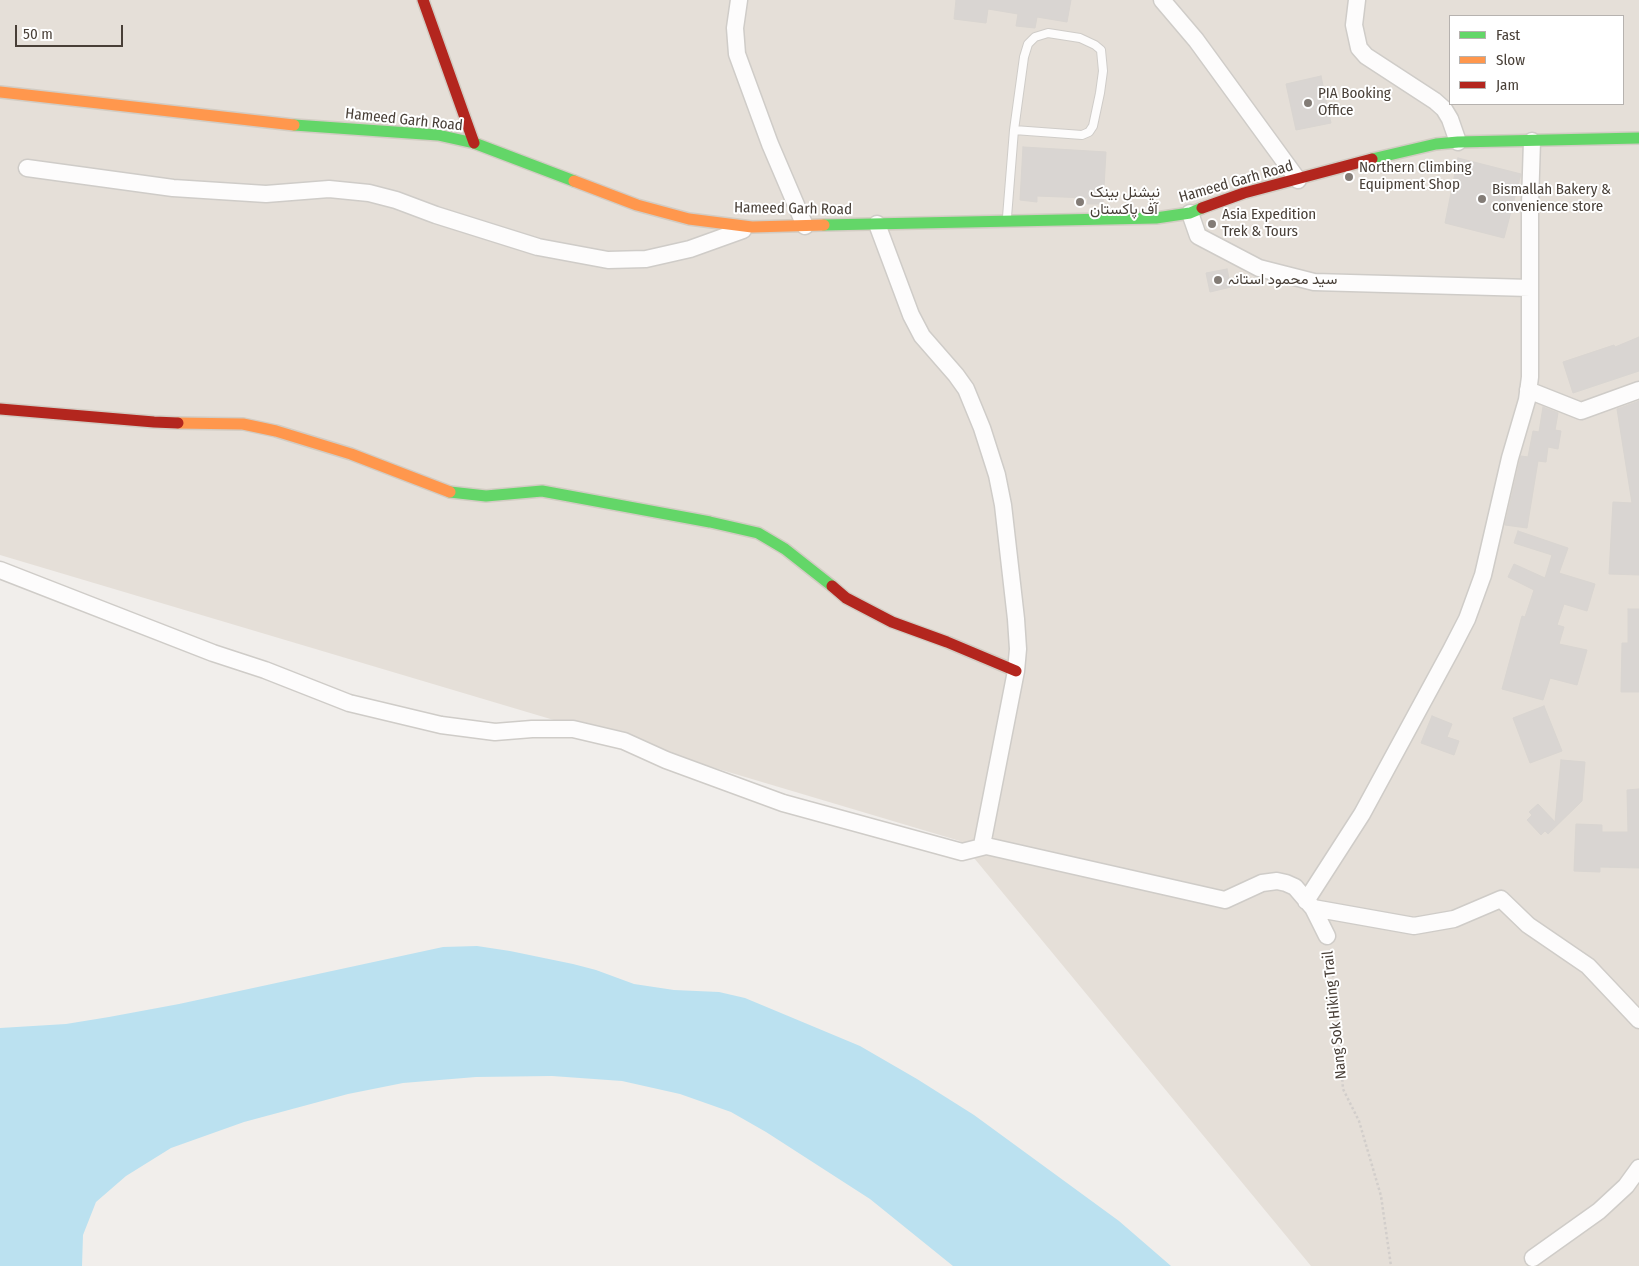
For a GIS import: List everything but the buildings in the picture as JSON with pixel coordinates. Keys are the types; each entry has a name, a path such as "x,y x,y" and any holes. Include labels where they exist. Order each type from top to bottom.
{"main road":[{"path":"423,0 474,142"},
{"name":"Hameed Garh Road","path":"0,92 314,127 438,136 474,142 636,205 689,219 752,227 1156,218 1190,213 1244,192 1436,144 1639,138"},
{"path":"0,408 154,422 243,424 351,454 453,493 486,496 542,490 710,522 758,534 785,549 846,598 892,622 947,642 1016,672"}],"street":[{"path":"739,0 735,28 737,54 770,144 805,226"},
{"path":"1357,0 1354,24 1359,48 1366,56 1435,100 1444,109 1458,142"},
{"path":"1161,1 1196,40 1298,180"},
{"path":"1310,905 1362,814 1467,619 1483,575 1508,467 1521,426 1530,378 1532,140"},
{"path":"27,168 173,188 266,194 329,189 360,192 396,200 436,215 538,247 608,260 646,259 690,249 752,227"},
{"path":"1190,213 1198,236 1259,268 1314,282 1530,288"},
{"path":"876,224 911,315 922,336 966,389 990,451 1003,505 1018,649 1016,672 982,845 1225,900 1262,883 1278,881 1286,883 1295,887 1310,905 1326,936"},
{"path":"1528,390 1581,411 1639,390"},
{"path":"0,570 213,653 265,670 349,703 441,725 486,731 573,729 624,741 666,760 783,803 962,852 986,846"},
{"path":"1310,905 1414,926 1454,919 1501,900 1528,925 1588,966 1639,1020"},
{"path":"1533,1258 1599,1211 1626,1186 1639,1168"}],"lane":[{"path":"1006,221 1014,130 1024,56 1028,44 1035,37 1048,33 1080,38 1102,50 1100,93 1093,126 1089,132 1082,135 1014,130"}],"path":[{"name":"Nang Sok Hiking Trail","path":"1326,936 1336,996 1343,1089 1359,1121 1381,1196 1391,1266"}],"shaded area":[{"path":"0,0 1639,0 1639,1266 1311,1266 960,841 0,555"}],"water":[{"path":"477,946 573,964 634,984 674,990 719,992 745,998 860,1046 974,1115 1119,1221 1171,1266 953,1266 870,1199 766,1132 731,1112 680,1094 622,1081 552,1076 476,1077 403,1083 348,1094 244,1122 171,1148 126,1176 96,1202 83,1235 82,1266 0,1266 0,1028 66,1024 109,1017 179,1004 443,947"}],"traffic: fast":[{"path":"294,125 438,135 474,143 574,181"},
{"path":"1372,159 1436,144 1458,142 1639,138"},
{"path":"824,225 1156,218 1190,213 1202,208"},
{"path":"450,492 486,496 542,491 710,522 758,533 785,549 832,586"}],"traffic: slow":[{"path":"0,92 294,125"},
{"path":"574,181 637,205 689,219 752,227 824,225"},
{"path":"178,423 243,424 276,431 351,454 450,492"}],"traffic: jam":[{"path":"423,0 474,143"},
{"path":"1202,208 1244,193 1372,159"},
{"path":"0,409 178,423"},
{"path":"832,586 846,598 892,622 947,642 1016,671"}],"place":[{"name":"PIA Booking Office","path":"1308,103"},
{"name":"Northern Climbing Equipment Shop","path":"1349,177"},
{"name":"Bismallah Bakery & convenience store","path":"1482,199"},
{"name":"نیشنل بینک آف پاکستان","path":"1080,202"},
{"name":"Asia Expedition Trek & Tours","path":"1212,224"},
{"name":"سید محمود استانہ","path":"1218,280"}]}
